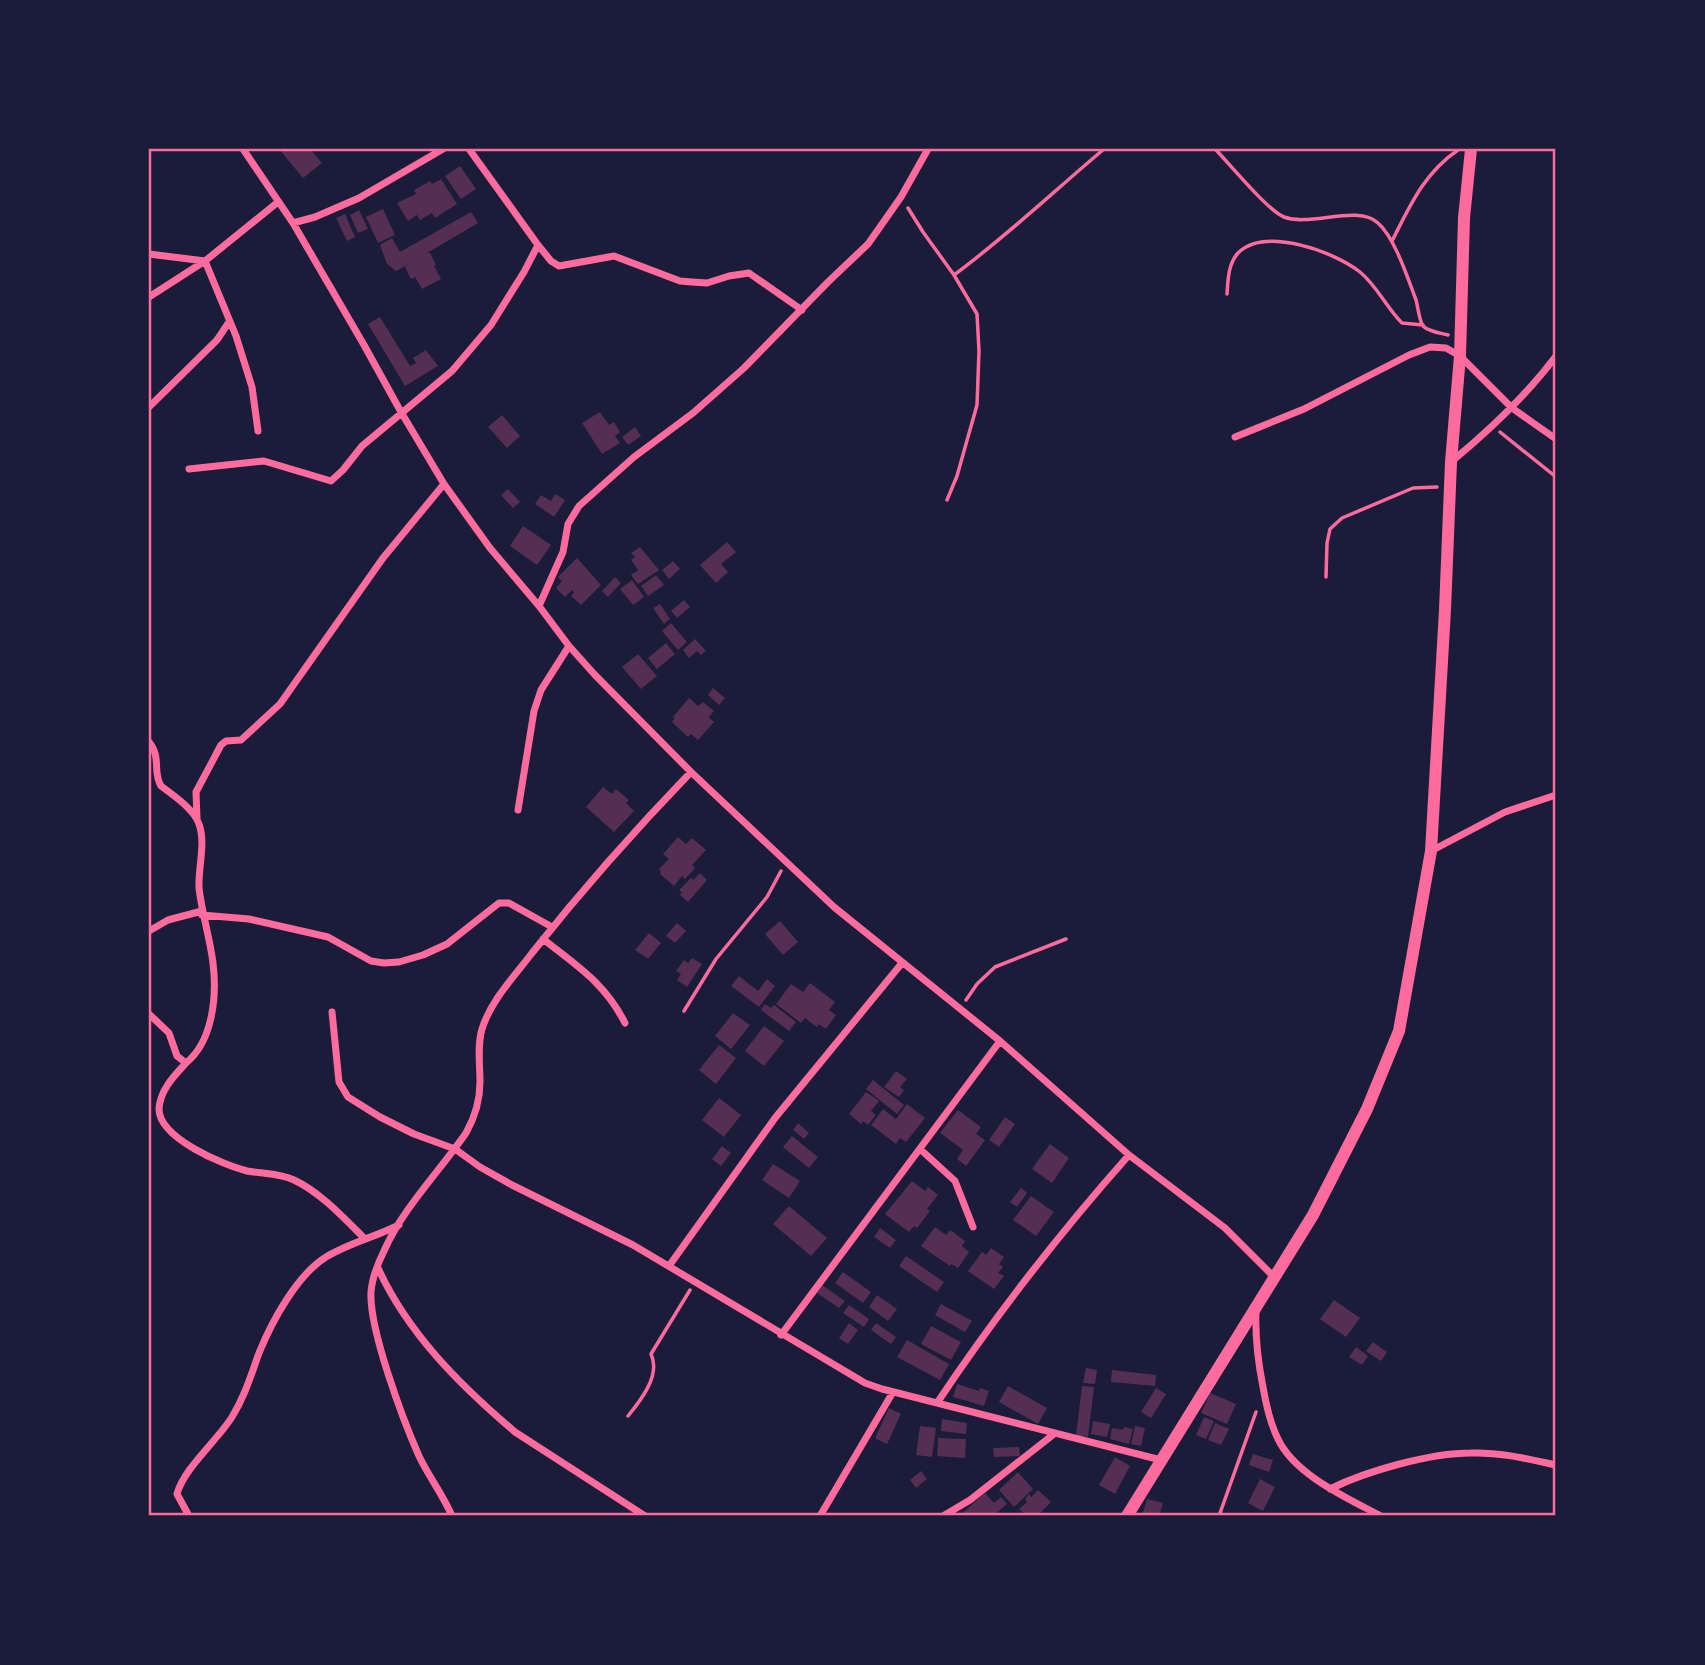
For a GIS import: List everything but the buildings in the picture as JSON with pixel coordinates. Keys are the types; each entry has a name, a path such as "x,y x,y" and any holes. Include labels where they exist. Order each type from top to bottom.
{"street":[{"path":"243,149 293,223 444,484 490,548 569,646 691,772 786,863 902,963 1000,1041 1129,1155 1225,1228 1273,1277"},
{"path":"293,223 315,217 359,198 443,149"},
{"path":"469,149 538,246 551,261 559,265 614,256 680,281 707,283 749,273 802,310"},
{"path":"539,606 563,552 568,524 579,506 635,457 693,414 744,368 868,244 901,197 928,149"},
{"path":"1127,1516 1308,1224 1347,1152 1399,1031 1431,851 1451,462 1461,338 1464,218 1471,149"},
{"path":"149,296 205,261 278,202"},
{"path":"189,469 264,461 331,481 344,470 362,446 440,383 491,325 538,246"},
{"path":"149,254 205,261"},
{"path":"205,261 252,387 258,431"},
{"path":"149,407 217,340 229,322"},
{"path":"1235,437 1304,408 1430,347 1446,348 1460,356 1512,408 1556,439"},
{"path":"1451,462 1512,408 1556,356"},
{"path":"364,1238 317,1195 295,1180 240,1168 198,1150 174,1135 160,1115 160,1100 171,1080 204,1042 214,993 213,961 202,913 198,875 202,839 195,792 221,745 226,741 238,741 245,737 281,704 383,558 444,484"},
{"path":"518,810 534,711 541,690 569,646"},
{"path":"149,742 157,752 158,780 161,786 198,819"},
{"path":"452,1516 419,1456 378,1339 371,1290 377,1267 400,1224 473,1121 478,1105 482,1030 492,1006 552,927 639,826 691,772"},
{"path":"1431,851 1505,812 1556,795"},
{"path":"149,931 168,920 202,913 249,919 328,937 371,961 384,963 423,955 447,944 499,903 509,903 552,927"},
{"path":"543,939 604,989 625,1023"},
{"path":"669,1266 775,1118 902,963"},
{"path":"332,1012 339,1083 348,1097 393,1124 455,1149 480,1167 584,1219 669,1266 865,1383 1161,1460"},
{"path":"149,1014 169,1032 177,1056 186,1063"},
{"path":"781,1335 1000,1041"},
{"path":"920,1149 955,1181 973,1227"},
{"path":"937,1403 1007,1303 1063,1231 1129,1155"},
{"path":"189,1516 177,1494 179,1485 212,1445 238,1407 269,1331 297,1284 324,1258 400,1224"},
{"path":"377,1267 390,1294 416,1333 500,1420 645,1516"},
{"path":"1256,1311 1259,1367 1268,1412 1278,1441 1305,1471 1330,1489 1381,1516"},
{"path":"820,1516 893,1392"},
{"path":"943,1516 970,1500 1054,1434"},
{"path":"1330,1489 1353,1479 1450,1454 1492,1454 1556,1465"}],"path":[{"path":"954,275 990,248 1104,149"},
{"path":"1215,149 1259,197 1283,217 1371,217 1380,224 1392,242 1423,325"},
{"path":"1392,242 1422,183 1437,166 1460,149"},
{"path":"901,197 977,314 977,405 957,476 947,500"},
{"path":"1227,294 1230,266 1238,253 1258,243 1291,244 1326,253 1360,272 1402,323 1423,325 1431,331 1461,338"},
{"path":"1493,426 1556,477"},
{"path":"1326,577 1329,529 1342,518 1413,488 1450,486"},
{"path":"684,1011 716,959 766,897 786,863"},
{"path":"961,1008 977,984 995,967 1066,939"},
{"path":"628,1416 653,1377 655,1362 651,1354 695,1282"},
{"path":"1220,1516 1264,1394"}]}
